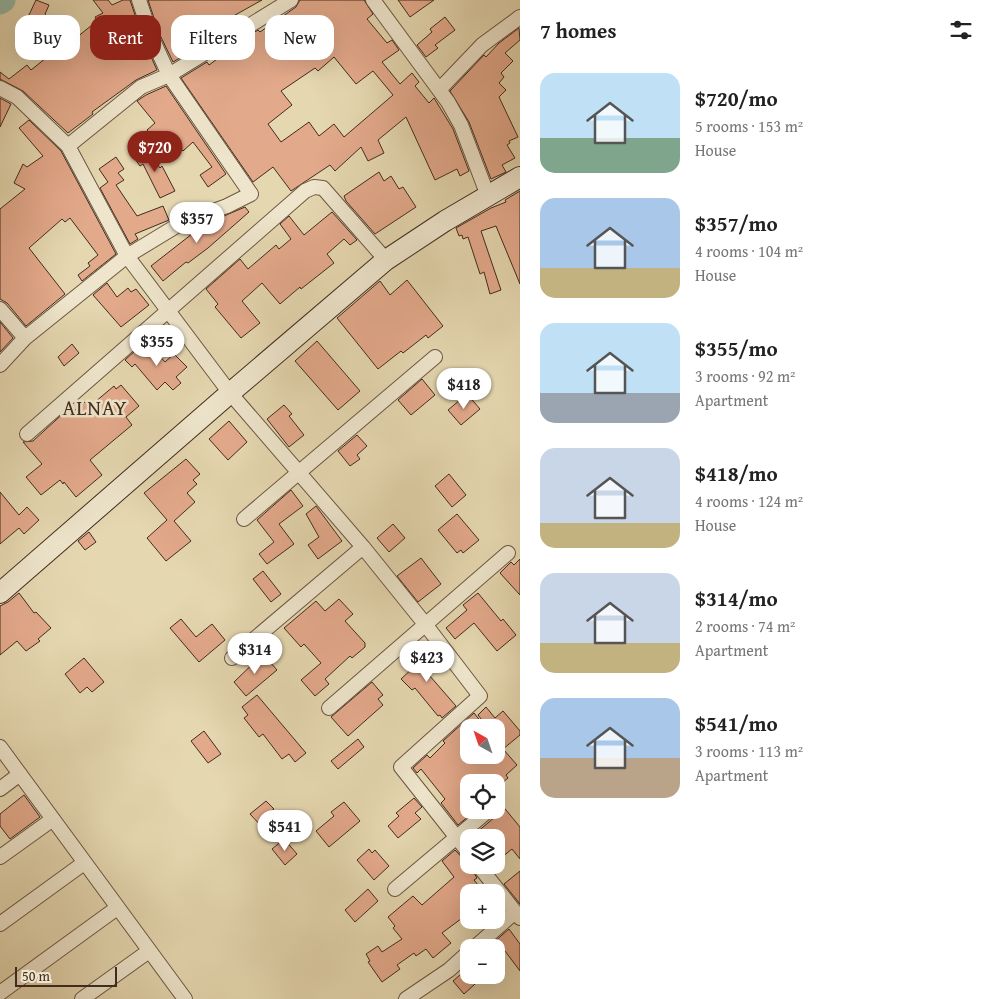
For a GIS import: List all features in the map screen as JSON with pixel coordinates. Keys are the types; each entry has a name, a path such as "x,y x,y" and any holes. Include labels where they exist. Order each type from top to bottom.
{"main road":[{"path":"0,594 230,393 386,260 445,221 520,177"}],"street":[{"path":"0,365 25,338 126,256 183,222 227,206 251,194 169,75 150,36 140,0"},
{"path":"68,146 141,88 169,75 291,0"},
{"path":"373,0 439,90 461,125 488,196"},
{"path":"439,90 482,45 520,17"},
{"path":"0,88 17,97 68,146 126,256 230,393 363,548 425,624 480,696 401,767 460,843"},
{"path":"27,434 305,191 314,187 323,188 386,260"},
{"path":"0,309 25,338"},
{"path":"244,519 435,357"},
{"path":"232,658 363,548"},
{"path":"329,708 508,553"},
{"path":"0,747 180,997"},
{"path":"0,789 20,774"},
{"path":"0,857 53,819"},
{"path":"395,889 479,819"},
{"path":"0,924 84,863"},
{"path":"485,874 517,915 486,939"},
{"path":"0,993 117,908"},
{"path":"82,999 148,951"},
{"path":"406,999 449,970 460,960"}],"building":[{"path":"36,0 49,5 46,15 29,15"},
{"path":"93,0 108,0 112,5 123,0 130,0 135,15 99,15 103,13"},
{"path":"148,0 262,0 235,15 171,15 171,58 161,37 161,15 153,15"},
{"path":"300,0 364,0 373,14 367,19 387,43 392,40 399,50 382,62 400,84 412,73 419,82 415,86 429,103 434,98 453,129 469,171 460,176 457,169 435,180 406,117 378,140 384,153 368,161 361,147 335,171 330,165 291,191 273,167 253,182 181,78 207,62 209,65 216,60 255,60 255,32 258,30 260,32 265,29 265,60 331,60 318,71 315,68 281,91 292,105 268,124 281,142 309,122 319,136 334,124 344,137 393,95 373,71 356,84 334,57 334,15 284,15 296,7"},
{"path":"398,0 434,0 410,17"},
{"path":"445,17 455,30 435,45 438,48 426,57 417,45 432,32 430,29"},
{"path":"90,27 90,60 152,60 157,70 136,80 92,112 93,114 68,133 23,91 0,79 0,72 9,79 27,65 31,70 44,60 80,60 80,35"},
{"path":"519,28 520,40 505,53 513,61 501,73 504,77 499,83 506,90 499,97 518,137 509,141 510,143 507,145 515,158 502,165 506,172 491,179 469,122 450,91 484,55 486,57 499,43"},
{"path":"166,86 226,174 208,187 200,175 212,167 193,142 183,151 168,133 156,143 147,130 155,123 137,101"},
{"path":"0,98 11,104 0,127"},
{"path":"29,120 61,151 116,254 82,281 78,275 90,266 88,263 98,255 70,218 65,222 62,219 29,248 65,294 26,326 7,303 0,299 0,209 25,189 14,183 23,164 27,167 43,156 19,128"},
{"path":"145,147 160,168 162,166 175,191 160,198 143,164 140,166 133,156"},
{"path":"116,157 124,169 118,173 124,180 116,185 137,216 163,206 169,220 135,234 138,239 130,244 100,188 108,182 99,169"},
{"path":"379,172 384,181 391,176 399,189 403,187 416,207 375,234 346,201 344,196"},
{"path":"520,191 520,284 496,226 481,231 501,290 490,294 484,272 480,274 468,237 463,239 462,235 459,236 456,228 491,208 506,202 505,200"},
{"path":"245,207 249,212 208,248 188,263 186,262 163,281 151,266 206,223 210,224"},
{"path":"332,212 357,240 350,245 344,239 327,254 334,263 280,304 262,283 242,301 260,323 241,338 215,307 218,304 206,289 240,259 248,269 276,245 279,249 291,239 280,224 289,216 304,235"},
{"path":"407,280 443,326 428,338 426,335 403,353 401,351 378,369 337,318 380,281 390,295"},
{"path":"107,283 117,297 128,288 131,292 136,289 149,305 121,327 93,295"},
{"path":"0,322 13,338 0,352"},
{"path":"146,341 165,362 174,354 187,367 176,377 181,383 173,390 165,382 157,390 135,364 132,367 125,360"},
{"path":"317,341 360,391 338,410 295,361"},
{"path":"72,344 79,353 64,366 58,357"},
{"path":"422,379 435,395 411,415 398,400"},
{"path":"121,385 139,406 126,417 132,425 90,460 102,475 76,497 64,482 63,484 60,480 41,495 26,477 42,464 23,442 33,441 67,410 70,414 85,402 89,407 114,386 116,389"},
{"path":"467,394 480,409 461,425 448,410"},
{"path":"284,405 292,414 289,416 304,435 289,447 267,419"},
{"path":"229,421 247,442 228,460 209,439"},
{"path":"357,435 367,446 357,455 360,459 350,466 338,451"},
{"path":"186,459 200,474 193,480 197,484 187,493 195,502 174,521 191,541 166,561 147,538 167,520 144,493"},
{"path":"449,474 466,495 452,507 435,486"},
{"path":"291,490 303,506 279,524 294,544 267,564 259,554 274,542 257,520"},
{"path":"0,492 19,515 27,507 39,520 24,534 19,528 0,544"},
{"path":"316,506 342,541 318,559 308,545 319,537 306,514"},
{"path":"457,514 479,540 463,553 461,550 457,553 438,530"},
{"path":"393,524 405,538 389,552 377,538"},
{"path":"89,532 96,542 85,550 78,541"},
{"path":"421,558 441,584 418,602 397,576"},
{"path":"520,559 520,595 500,573 511,562 514,565"},
{"path":"263,571 281,594 271,602 253,579"},
{"path":"19,593 34,613 36,612 51,628 38,639 40,641 26,651 17,641 0,655 0,606"},
{"path":"478,593 501,621 503,619 516,635 497,651 474,623 455,639 446,628 467,610 463,605"},
{"path":"339,599 353,614 345,621 365,643 365,647 352,658 350,656 325,679 329,684 315,696 301,680 321,663 304,644 301,647 284,628 316,601 325,611"},
{"path":"181,619 196,637 212,624 225,640 199,662 170,628"},
{"path":"417,646 437,667 429,675 456,706 442,718 440,715 438,716 415,688 412,690 401,679 415,666 406,656"},
{"path":"263,654 277,670 246,696 234,682"},
{"path":"84,658 104,682 92,692 87,687 80,693 65,674"},
{"path":"372,682 383,695 378,699 383,705 348,736 331,717"},
{"path":"257,695 306,753 295,762 289,754 282,759 263,734 259,737 244,718 248,715 242,707"},
{"path":"486,707 495,718 503,711 520,731 520,735 505,747 505,719 481,719 478,715"},
{"path":"474,713 479,719 467,719"},
{"path":"460,726 460,764 505,764 505,751 517,765 506,775 508,778 505,780 505,774 460,774 460,819 465,819 458,825 441,803 445,799 421,769 417,773 413,768 427,755 430,758 445,743 443,741"},
{"path":"204,731 221,754 208,763 191,741"},
{"path":"358,739 364,747 338,769 331,761"},
{"path":"24,795 40,817 10,839 0,826 0,814"},
{"path":"414,798 422,807 415,813 421,819 398,838 388,826 399,816 396,813"},
{"path":"266,801 274,809 268,813 273,818 262,827 250,814"},
{"path":"344,802 360,821 329,847 316,831 334,816 331,812"},
{"path":"505,809 520,827 520,859 512,849 505,855 505,829 481,829 493,819 505,819"},
{"path":"284,839 297,854 285,865 272,849"},
{"path":"369,849 372,853 375,850 389,866 374,880 357,860"},
{"path":"455,850 460,855 460,874 475,874 477,878 474,880 477,884 460,884 460,920 442,933 451,943 433,958 426,949 416,956 414,953 397,965 400,969 382,982 368,962 370,961 366,954 378,946 382,952 402,939 393,928 395,926 388,917 413,896 422,905 454,877 442,861"},
{"path":"520,871 520,904 505,884"},
{"path":"368,889 378,901 355,922 345,910"},
{"path":"509,929 520,944 520,971 505,951 505,939 497,939"},
{"path":"460,975 460,984 475,984 464,994 453,981"}],"district":[{"name":"ALNAY","path":"95,407"}]}
